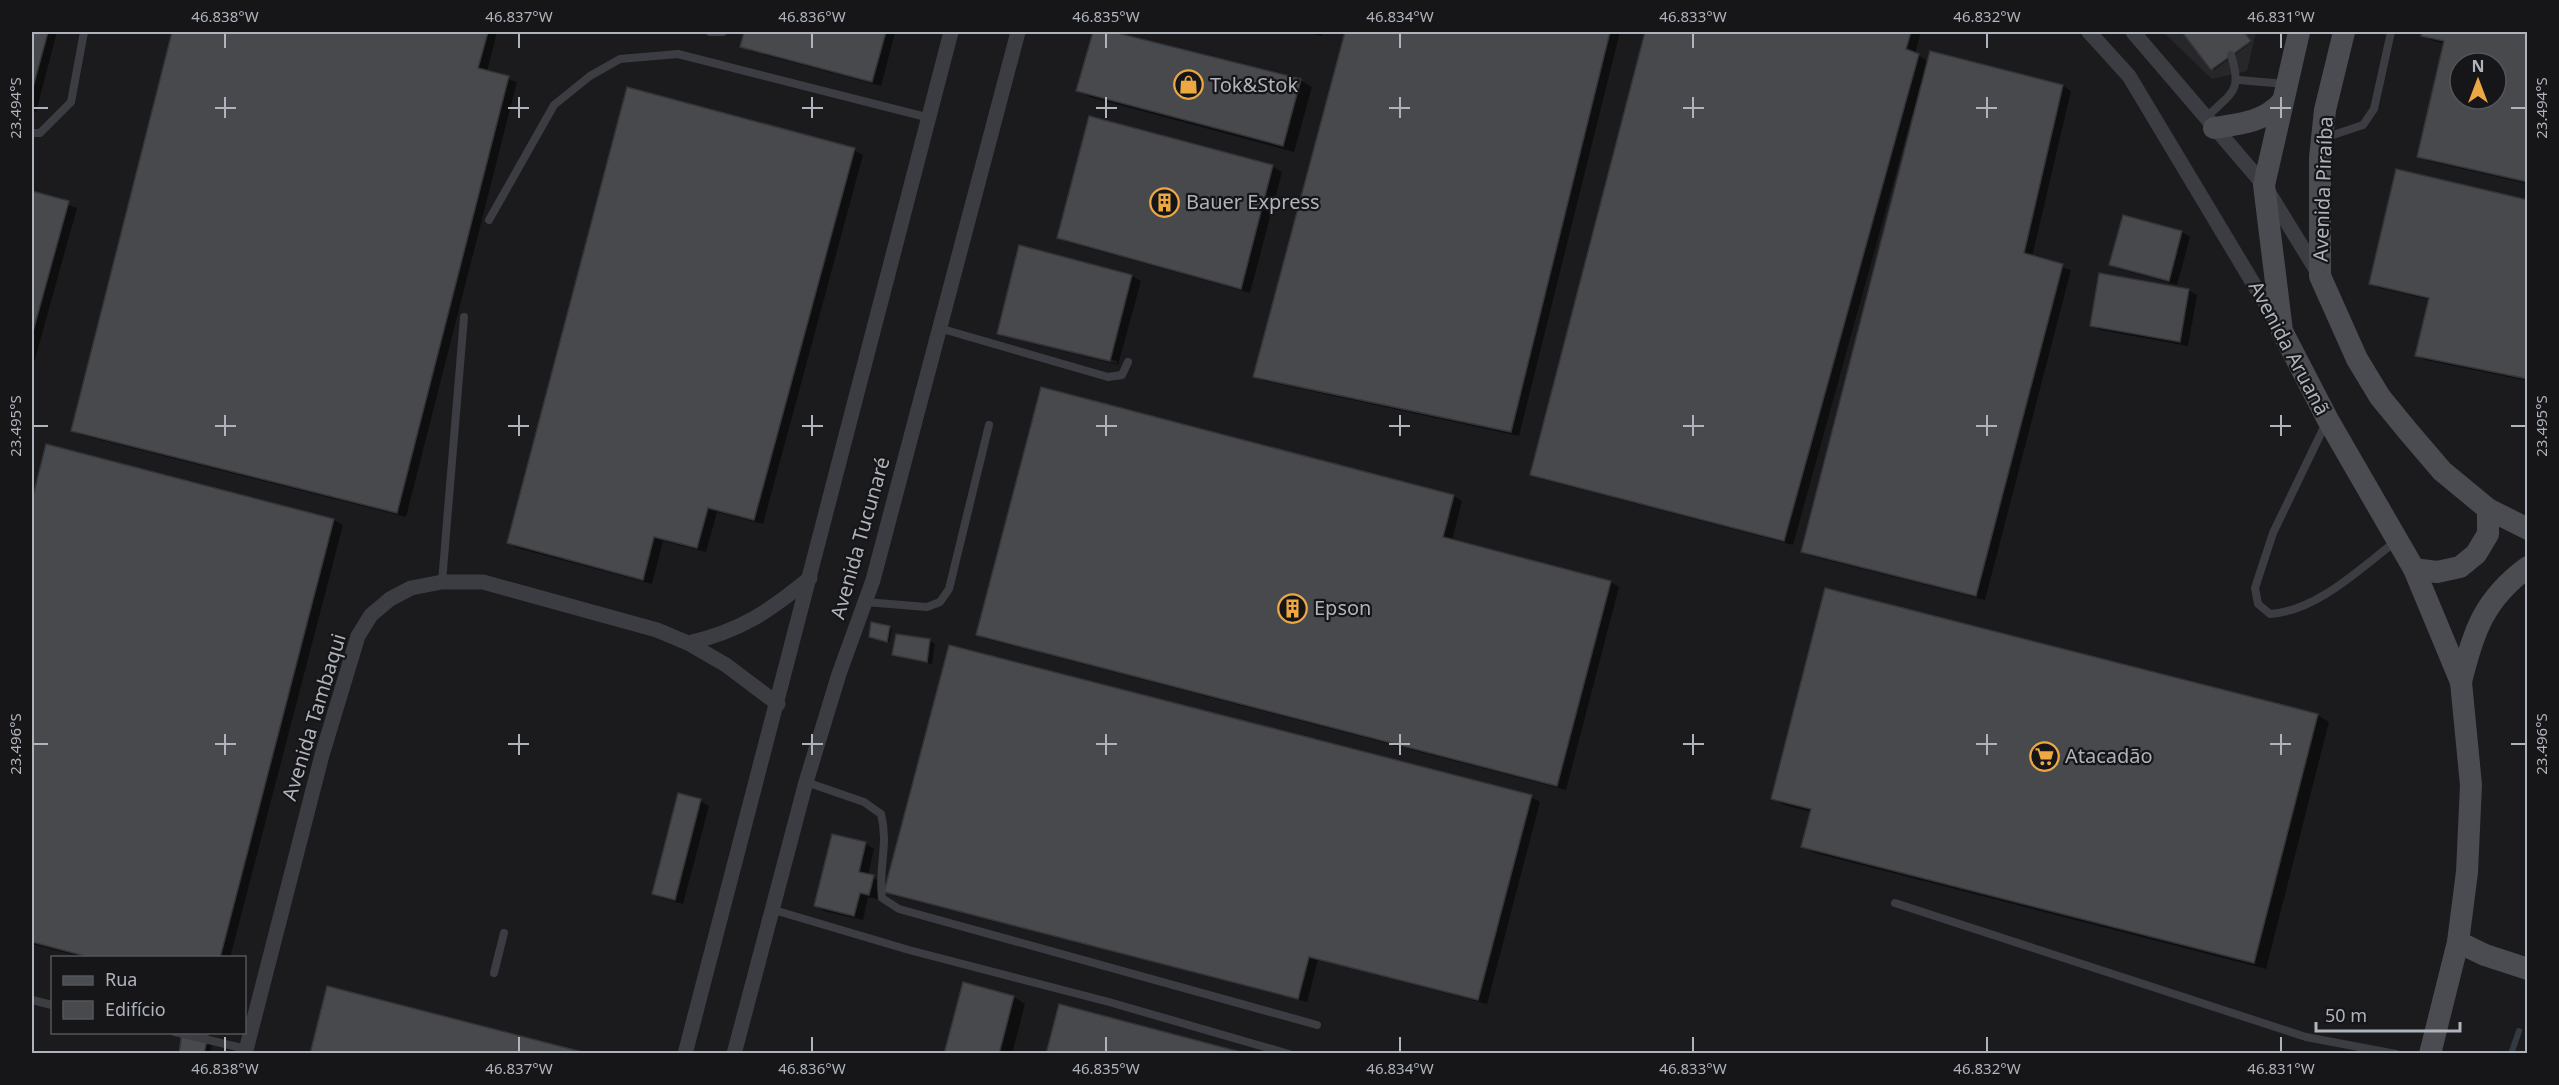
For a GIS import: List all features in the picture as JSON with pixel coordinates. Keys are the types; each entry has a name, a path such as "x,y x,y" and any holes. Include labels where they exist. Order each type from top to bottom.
{"main road":[{"path":"2282,331 2264,185 2299,32"},
{"name":"Avenida Piraíba","path":"2320,276 2322,138 2325,110 2344,32"},
{"path":"2210,123 2251,122 2273,112 2284,93"},
{"path":"2320,276 2357,359 2380,397 2442,471 2488,509 2528,529"},
{"name":"Avenida Aruanã","path":"2282,331 2328,420 2414,570 2461,682"},
{"path":"2414,570 2437,572 2460,567 2475,554 2488,534 2488,509"},
{"path":"2430,1053 2458,942 2467,872 2470,785 2461,682 2471,641 2480,619 2508,581 2528,567"},
{"path":"2458,942 2485,955 2526,968"}],"street":[{"name":"Avenida Tucunaré","path":"685,1053 778,704 951,32"},
{"name":"Avenida Tucunaré","path":"735,1053 806,782 839,674 865,602 1018,32"},
{"name":"Avenida Aruanã","path":"2089,32 2129,76 2282,331"},
{"path":"2139,34 2210,123 2264,185 2320,276"},
{"path":"688,643 732,631 760,616 810,578"},
{"name":"Avenida Tambaqui","path":"246,1051 322,755 358,636 371,615 390,599 411,588 442,582 483,582 657,630 688,643 726,665 778,704"}],"lane":[{"path":"32,133 40,133 71,102 84,32"},
{"path":"710,32 723,32"},
{"path":"2322,138 2363,125 2374,110 2391,32"},
{"path":"489,220 554,105 590,76 620,59 678,54 930,118"},
{"path":"2210,123 2239,80 2231,55"},
{"path":"2239,80 2284,93"},
{"path":"442,582 464,317"},
{"path":"939,328 1108,377 1122,375 1128,362"},
{"path":"2328,420 2273,532 2255,588 2258,604 2270,614 2287,613 2329,592 2397,540"},
{"path":"865,602 927,607 940,602 949,589 989,425"},
{"path":"806,782 864,802 881,814 886,835 879,877 882,898 899,909 1317,1025"},
{"path":"1895,903 2306,1037 2396,1053"},
{"path":"774,910 909,950 1109,1002 1289,1053"},
{"path":"494,973 504,933"},
{"path":"32,1000 51,1005"},
{"path":"182,1034 246,1051"}],"shaded area":[{"path":"2163,32 2256,32 2247,71 2212,79"}],"building":[{"path":"32,32 48,32 32,91"},
{"path":"172,32 488,32 478,68 509,76 397,513 71,431"},
{"path":"744,32 886,32 872,82 740,47"},
{"name":"Tok&Stok","path":"1093,32 1113,32 1301,79 1283,146 1076,91"},
{"path":"1345,32 1610,32 1511,432 1253,377"},
{"path":"1645,32 1911,32 1906,49 1919,54 1784,541 1530,475"},
{"path":"2182,32 2244,32 2251,41 2211,70"},
{"path":"2422,32 2528,32 2528,182 2417,157 2444,41 2421,36"},
{"path":"1930,51 2063,85 2024,253 2063,264 1976,596 1801,552"},
{"path":"627,87 855,148 754,520 708,508 697,548 654,537 643,580 507,543"},
{"name":"Bauer Express","path":"1089,116 1273,165 1241,289 1057,238"},
{"path":"2396,169 2528,200 2528,379 2415,356 2429,298 2369,284"},
{"path":"32,191 69,201 32,335"},
{"path":"2123,215 2182,231 2169,281 2109,265"},
{"path":"1019,245 1132,275 1110,361 997,334"},
{"path":"2099,273 2189,289 2180,342 2090,326"},
{"name":"Epson","path":"1041,387 1454,495 1443,537 1611,581 1557,786 976,635"},
{"path":"46,444 334,519 221,956 84,956 32,942 32,500"},
{"name":"Atacadão","path":"1825,588 2318,714 2254,963 1801,847 1811,809 1771,799"},
{"path":"871,622 890,626 887,642 869,637"},
{"path":"896,634 930,639 927,662 892,655"},
{"path":"949,645 1532,795 1478,1000 1309,957 1298,999 884,892"},
{"path":"678,793 701,799 675,900 652,894"},
{"path":"832,834 866,842 859,872 874,875 869,895 860,893 854,916 814,906"},
{"path":"963,982 1014,996 999,1054 944,1054"},
{"path":"327,986 590,1054 310,1054"},
{"path":"1059,1004 1248,1054 1046,1054"},
{"path":"182,1034 208,1035 204,1054 179,1054"}],"waterway":[{"path":"2511,1054 2519,1031"}],"place":[{"name":"Tok&Stok","path":"1189,85"},
{"name":"Bauer Express","path":"1165,202"},
{"name":"Epson","path":"1293,608"},
{"name":"Atacadão","path":"2044,756"}]}
